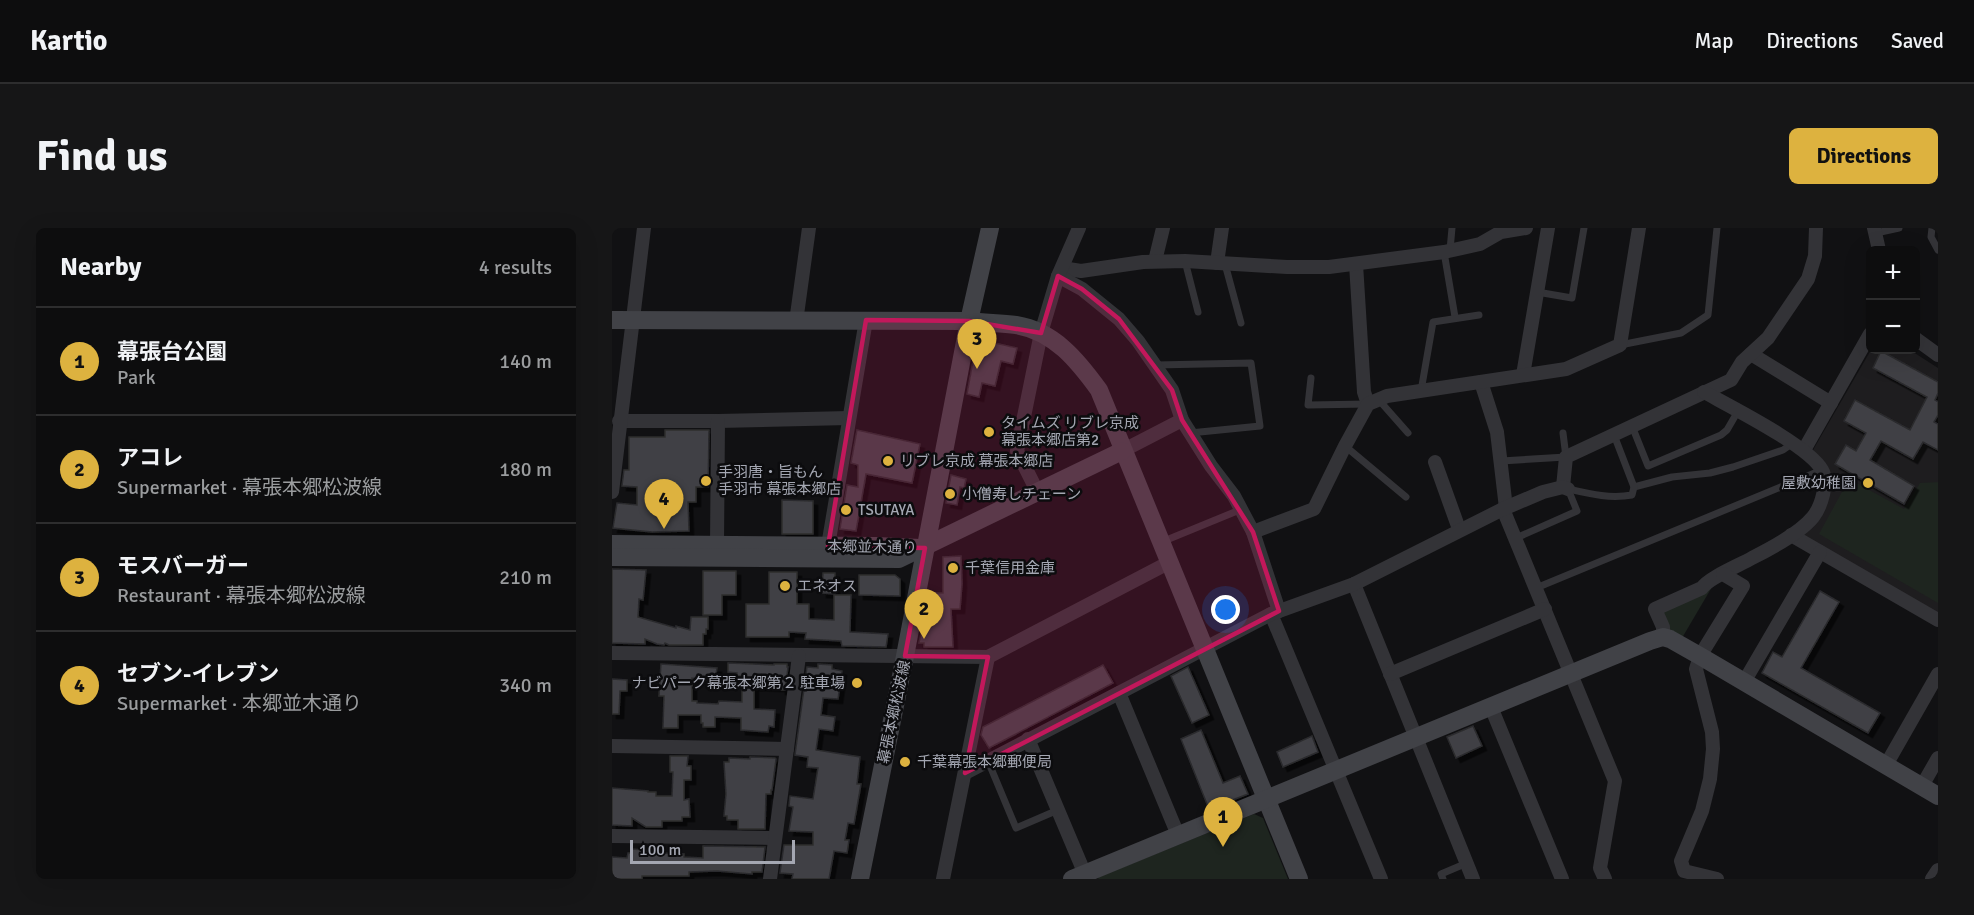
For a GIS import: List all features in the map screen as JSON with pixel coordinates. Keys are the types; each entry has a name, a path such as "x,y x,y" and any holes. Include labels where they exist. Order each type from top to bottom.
{"street":[{"path":"612,492 644,228"},
{"path":"796,322 809,228"},
{"name":"幕張本郷松波線","path":"860,879 906,656 969,321 990,228"},
{"path":"1038,493 1017,451 1041,333 1060,272 1079,228"},
{"path":"1155,261 1163,228"},
{"path":"1221,263 1222,228"},
{"path":"1060,272 1155,261 1329,267 1447,251 1480,244 1502,230 1526,228"},
{"path":"1523,375 1548,228"},
{"path":"1253,532 1314,508 1345,446 1373,401 1420,391 1566,369 1620,345 1639,228"},
{"path":"965,773 1275,612 1354,584 1459,529 1505,508 1543,492 1565,488 1566,458 1731,380 1742,362 1768,338 1808,279 1815,256 1816,228"},
{"path":"1875,231 1878,246"},
{"path":"1356,264 1364,392 1373,401"},
{"path":"1060,272 1119,319 1154,364 1172,390 1182,420 1242,509 1253,532 1275,612 1381,879"},
{"path":"828,546 866,320"},
{"path":"612,321 969,321 1017,326 1041,333 1078,361 1099,390 1122,451 1162,542 1299,879"},
{"path":"1798,447 1831,403 1866,341"},
{"path":"1920,342 1938,355"},
{"path":"1751,354 1831,403"},
{"path":"1481,382 1497,432 1505,508 1515,538 1615,781 1600,868 1601,878"},
{"path":"1663,637 1663,627 1655,609 1702,588 1706,582 1791,535 1814,517 1826,487 1822,470 1798,447 1704,392"},
{"path":"619,421 849,417"},
{"path":"925,548 1182,420"},
{"path":"717,545 718,421"},
{"path":"1435,462 1459,529"},
{"path":"1791,535 1938,620"},
{"name":"本郷並木通り","path":"612,544 925,548"},
{"name":"本郷並木通り","path":"612,557 899,560 925,548"},
{"path":"1744,682 1820,552"},
{"path":"612,652 988,657 1170,562"},
{"path":"1717,879 1689,876 1680,861 1702,811 1710,779 1713,749 1712,732 1696,669 1700,656 1743,586 1723,574"},
{"path":"1354,584 1473,879"},
{"path":"1390,674 1545,609"},
{"path":"1028,739 1058,810 1081,877 1267,798 1663,637 1700,656 1938,796"},
{"path":"770,879 799,656"},
{"path":"943,879 988,657"},
{"path":"1886,765 1938,674"},
{"path":"1119,693 1178,835"},
{"path":"1491,707 1562,879"},
{"path":"612,746 787,749"},
{"path":"1922,786 1938,758"},
{"path":"612,836 775,838"},
{"path":"1932,879 1938,870"}],"lane":[{"path":"1452,228 1447,251 1455,317"},
{"path":"1537,292 1572,298 1584,228"},
{"path":"1620,345 1681,333 1708,315 1717,228"},
{"path":"1875,231 1899,228"},
{"path":"1932,228 1931,237 1938,250"},
{"path":"1185,261 1198,312"},
{"path":"1221,263 1241,323"},
{"path":"1420,391 1433,322 1479,315"},
{"path":"1154,364 1251,363 1260,426 1190,433"},
{"path":"1311,378 1308,405 1373,401 1408,433"},
{"path":"1632,426 1648,466 1721,435 1727,430 1738,411"},
{"path":"1501,461 1566,458 1563,433"},
{"path":"1565,488 1602,497 1619,498 1632,495 1634,486 1614,435"},
{"path":"1345,446 1406,497"},
{"path":"1634,486 1672,477 1710,473 1798,447"},
{"path":"1536,588 1822,470"},
{"path":"1515,538 1577,511 1565,488"},
{"path":"1162,542 1242,509"},
{"path":"988,761 1016,828 1058,810"},
{"path":"1443,879 1441,874 1467,863"}],"highlighted area":[{"path":"1058,276 1082,289 1119,319 1172,390 1182,420 1253,532 1279,611 965,773 988,657 905,656 925,548 828,546 866,320 969,321 1041,333"}],"shaded area":[{"path":"1869,354 1916,354 1938,368 1938,614 1801,535 1828,469 1813,450"},
{"path":"1849,479 1904,509 1920,483 1938,482 1938,603 1819,534"},
{"path":"1712,587 1682,638 1668,630 1661,613"},
{"path":"1254,814 1263,818 1288,879 1098,879 1099,877"}],"building":[{"path":"977,339 1017,348 1013,364 1001,361 995,386 982,383 979,397 967,394"},
{"path":"1880,354 1887,354 1938,382 1938,393 1935,400 1938,402 1938,415 1934,422 1938,424 1938,450 1923,442 1913,459 1881,441 1870,460 1914,486 1904,504 1835,464 1846,445 1856,451 1866,433 1844,421 1855,400 1910,430 1927,397 1873,368"},
{"path":"665,430 709,430 708,487 696,487 696,502 688,502 689,531 652,532 613,528 617,503 637,505 637,487 622,486 624,470 629,470 629,437 665,437"},
{"path":"857,430 920,444 912,483 866,474 856,531 840,529 847,485 858,487 858,465 851,463"},
{"path":"951,475 966,479 964,488 960,487 957,505 946,503"},
{"path":"782,500 813,501 813,534 782,534"},
{"path":"961,556 960,609 951,609 953,647 924,647 924,643 919,643 929,593 943,593 943,557"},
{"path":"612,569 646,570 643,600 639,599 638,617 690,630 691,617 708,617 708,629 706,629 706,634 703,634 703,645 665,643 664,645 645,639 645,644 612,643"},
{"path":"703,571 736,571 736,595 722,595 722,615 703,615"},
{"path":"769,572 797,572 797,604 809,604 809,619 834,620 834,595 851,595 850,632 888,634 886,647 842,646 841,641 805,639 806,633 789,632 789,637 746,637 746,604 769,604"},
{"path":"823,573 835,573 835,594 822,593"},
{"path":"859,575 895,575 900,579 900,596 859,595"},
{"path":"1820,591 1839,602 1801,668 1880,713 1868,733 1762,673 1773,652 1782,657"},
{"path":"728,663 787,664 785,690 781,690 781,687 754,686 754,709 775,710 774,727 769,726 768,732 741,730 741,718 715,717 715,727 703,727 701,715 678,715 678,728 663,728 664,696 659,696 661,664 717,668 715,681 692,678 692,701 718,704 719,701 742,702 742,676 728,672"},
{"path":"818,664 832,665 832,669 842,671 838,699 823,698 821,715 835,717 833,731 819,729 816,750 860,757 857,784 861,784 854,824 848,823 845,840 849,840 847,853 834,851 829,879 792,879 793,874 780,873 784,845 813,845 813,832 789,831 793,807 789,806 790,796 813,799 818,768 807,767 808,757 795,755 807,667 818,668"},
{"path":"1103,665 1113,683 989,748 981,735 983,727"},
{"path":"1188,667 1209,715 1192,723 1171,676"},
{"path":"612,679 627,680 627,691 620,691 619,714 612,714"},
{"path":"1473,726 1482,746 1456,758 1447,737"},
{"path":"1201,730 1223,783 1240,776 1248,794 1209,809 1181,739"},
{"path":"1312,736 1318,752 1283,767 1277,752"},
{"path":"670,756 688,756 687,766 691,766 691,780 684,780 684,800 689,799 690,817 682,817 682,821 662,821 662,827 646,827 632,818 632,826 612,825 612,788 656,792 656,796 672,796 673,772 670,772"},
{"path":"750,757 776,759 771,794 766,794 765,829 738,829 738,820 727,820 727,816 724,816 726,794 724,762 729,762 729,758 750,759"},
{"path":"703,846 765,847 762,872 752,872 752,874 717,871 689,872 689,876 642,876 642,879 612,879 612,857 627,858 631,849 703,858"}],"place":[{"name":"モスバーガー","path":"977,369"},
{"name":"タイムズ リブレ京成 幕張本郷店第2","path":"989,432"},
{"name":"リブレ京成 幕張本郷店","path":"888,461"},
{"name":"手羽唐・旨もん 手羽市 幕張本郷店","path":"706,481"},
{"name":"屋敷幼稚園","path":"1868,483"},
{"name":"小僧寿しチェーン","path":"950,494"},
{"name":"TSUTAYA","path":"846,510"},
{"name":"セブン-イレブン","path":"664,529"},
{"name":"千葉信用金庫","path":"953,568"},
{"name":"エネオス","path":"785,586"},
{"name":"アコレ","path":"924,639"},
{"name":"ナビパーク幕張本郷第２ 駐車場","path":"857,683"},
{"name":"千葉幕張本郷郵便局","path":"905,762"},
{"name":"幕張台公園","path":"1223,847"}]}
